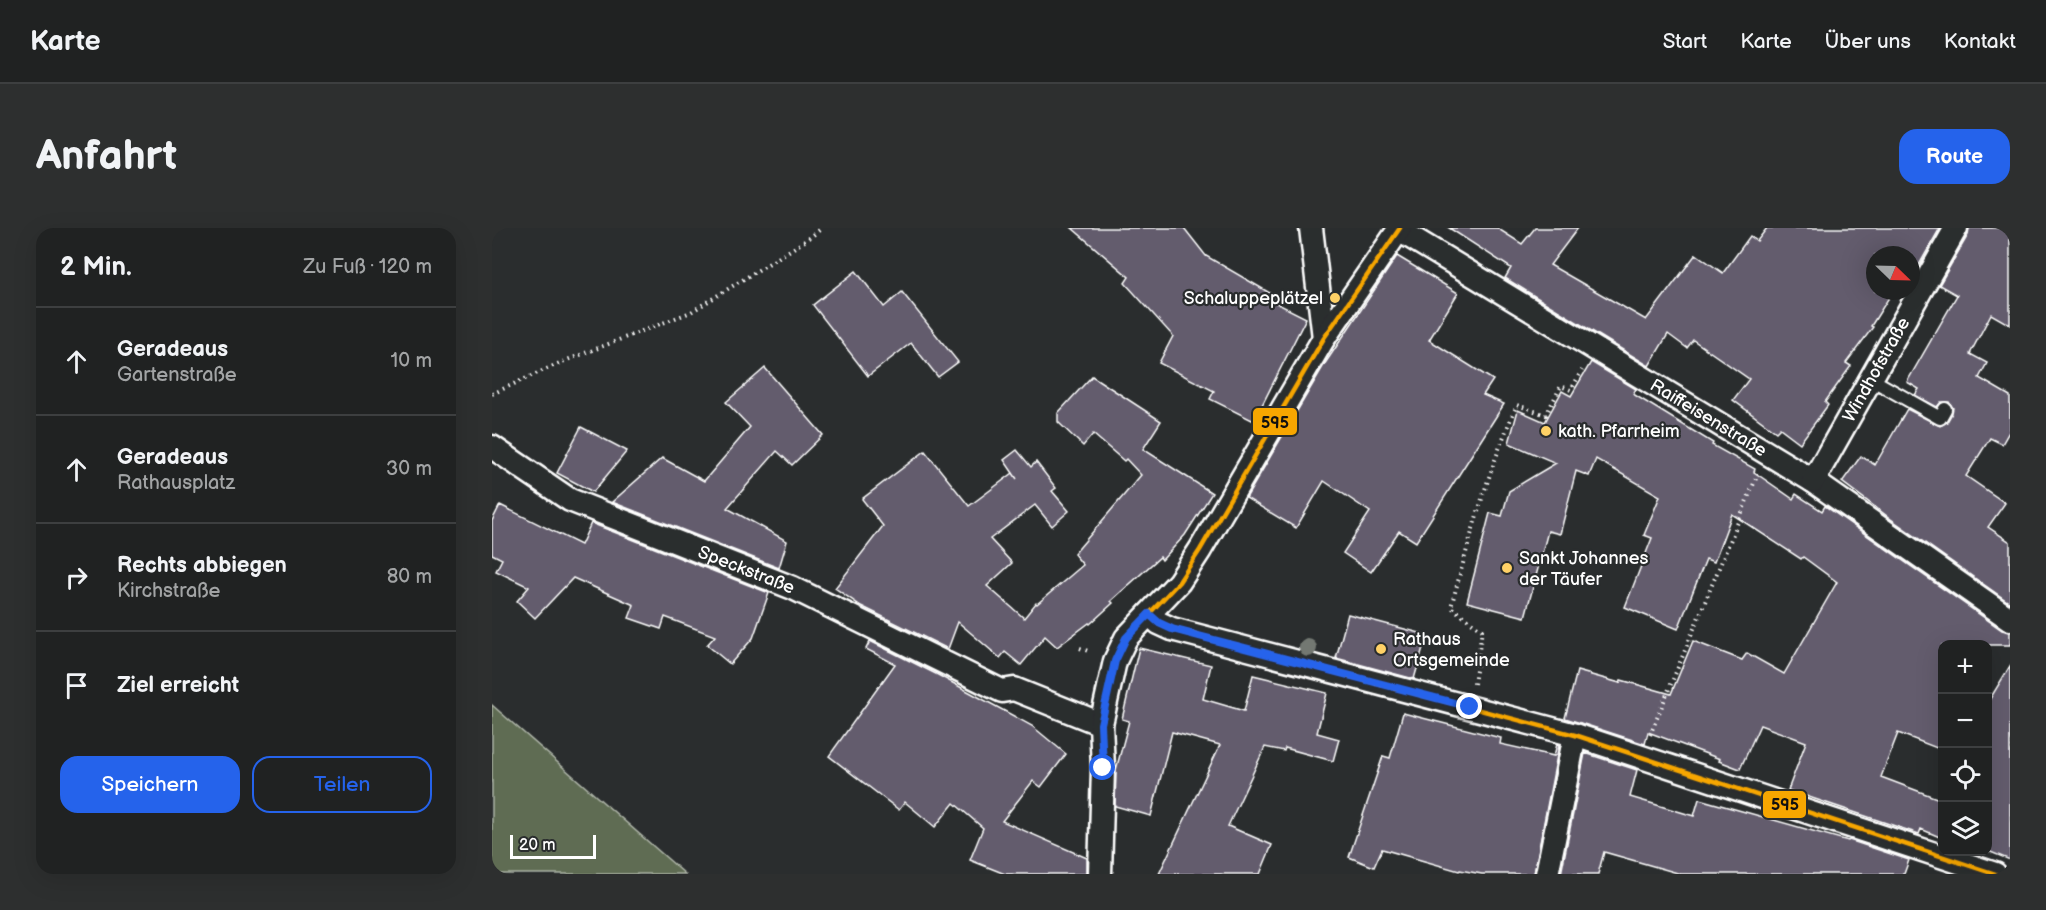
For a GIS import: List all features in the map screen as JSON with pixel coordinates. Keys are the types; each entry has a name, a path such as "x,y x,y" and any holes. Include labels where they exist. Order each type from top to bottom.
{"street":[{"path":"1311,228 1324,338"},
{"name":"Windhofstraße","path":"1814,481 1956,228"},
{"path":"1100,874 1103,768 1101,724 1115,661 1121,647 1133,629 1179,582 1324,338 1400,229"},
{"name":"Raiffeisenstraße","path":"1400,229 1814,481 2010,619"},
{"name":"Speckstraße","path":"492,447 570,500 793,588 1002,691 1014,689 1101,724"},
{"path":"1149,614 1159,623 1172,629 1575,735 1641,755 1995,874"},
{"path":"1547,874 1575,735"}],"lane":[{"path":"1871,379 1941,418 1945,409"}],"path":[{"path":"492,394 562,362 691,312 822,228"},
{"path":"1470,707 1482,630 1451,607 1478,510 1500,444 1517,405 1545,415 1561,386 1571,390 1595,349"},
{"path":"1641,755 1766,453"}],"green space":[{"path":"492,705 685,874 492,874"}],"building":[{"path":"1072,228 1184,228 1206,256 1275,296 1272,301 1306,318 1254,421 1210,399 1214,391 1159,363 1173,336 1125,283 1129,277"},
{"path":"1449,228 1497,228 1522,244 1535,228 1578,228 1550,265 1646,320 1696,254 1723,273 1750,236 1757,241 1767,228 1940,228 1920,263 1920,246 1866,246 1866,300 1887,300 1871,326 1873,327 1846,363 1851,366 1825,402 1828,405 1800,443 1780,428 1776,432 1733,400 1749,379 1693,340 1687,348 1668,334 1649,366 1505,278 1511,268"},
{"path":"1969,228 2010,228 2010,325 1991,314 1970,354 1987,363 1979,378 2010,396 2010,430 2002,444 1990,438 1966,476 2005,503 1988,527 2010,542 2010,603 1842,482 1861,456 1875,465 1907,409 1940,426 1947,422 1952,413 1953,408 1949,402 1941,402 1937,407 1915,395 1919,389 1907,382 1957,295 1939,285 1968,235"},
{"path":"1397,256 1458,293 1429,340 1493,380 1483,395 1504,404 1416,542 1399,531 1371,572 1343,553 1370,512 1324,481 1296,528 1246,498 1324,365"},
{"path":"856,271 884,307 902,292 958,362 938,377 911,343 868,376 813,305"},
{"path":"1591,362 1636,389 1633,394 1713,443 1712,445 1755,469 1754,472 1793,499 1796,494 1822,511 1825,506 2002,630 2010,632 2010,645 1992,645 1992,640 1938,640 1938,748 1898,733 1881,777 1938,798 1938,836 1921,829 1919,834 1788,790 1806,742 1760,725 1740,769 1719,761 1720,759 1648,732 1645,744 1565,718 1577,671 1671,694 1693,641 1742,660 1747,653 1784,674 1837,582 1803,557 1801,559 1732,514 1714,562 1706,559 1678,629 1625,607 1652,538 1644,535 1660,496 1596,459 1589,476 1576,471 1560,534 1548,531 1525,617 1467,602 1490,513 1502,516 1509,491 1556,463 1509,443 1518,410 1545,422 1562,391 1571,396"},
{"path":"765,368 823,435 792,465 777,451 727,508 787,541 779,568 612,502 662,458 704,481 750,427 726,402"},
{"path":"1092,376 1161,421 1143,449 1212,493 1185,535 1162,560 1160,557 1111,601 1113,603 1090,624 1057,647 1045,636 1021,665 1005,652 1000,658 958,622 948,649 861,606 835,588 883,526 862,499 925,451 969,506 1013,473 1004,460 1017,450 1031,467 1036,462 1056,488 1052,491 1069,511 1052,526 1035,505 990,539 1012,563 987,586 1024,618 1036,603 1083,565 1074,554 1141,475 1126,459 1124,461 1093,434 1083,446 1058,422 1058,413"},
{"path":"581,427 627,451 593,492 557,473"},
{"path":"500,505 581,545 591,523 769,593 753,638 730,664 707,645 715,636 665,617 661,629 629,618 634,605 573,578 535,618 517,601 529,587 496,571 502,559 492,554 492,521"},
{"name":"Rathaus Ortsgemeinde","path":"1348,614 1424,634 1424,644 1414,679 1336,658"},
{"path":"870,641 1032,726 1066,754 1041,787 1033,781 1002,821 1087,858 1087,874 1005,874 970,860 983,828 954,803 935,827 905,802 899,810 829,756 895,664 866,649"},
{"path":"1139,648 1211,665 1203,699 1244,711 1253,675 1327,693 1317,733 1339,739 1333,761 1285,748 1284,751 1265,747 1228,826 1272,845 1260,874 1159,874 1220,745 1172,732 1151,816 1115,806 1116,770 1129,721 1122,719"},
{"path":"2010,666 2010,860 1992,853 1992,695"},
{"path":"1403,713 1501,738 1500,744 1554,756 1557,744 1559,745 1534,874 1482,874 1459,871 1382,849 1374,867 1349,857 1383,756 1390,758"},
{"path":"1585,753 1637,770 1630,797 1694,816 1699,799 1849,840 1909,860 1904,874 1681,874 1604,852 1598,874 1561,874"}],"transit line":[{"name":"595","path":"1149,614 1179,582 1200,550 1324,338 1400,228"},
{"name":"595","path":"1149,614 1159,623 1172,629 1575,735 1995,874"}],"place":[{"name":"Schaluppeplätzel","path":"1335,298"},
{"name":"kath. Pfarrheim","path":"1546,431"},
{"name":"Sankt Johannes der Täufer","path":"1507,568"},
{"name":"Rathaus Ortsgemeinde","path":"1381,649"}],"route":[{"path":"1103,768 1101,724 1115,661 1126,638 1149,614 1159,623 1172,629 1470,707"}]}
